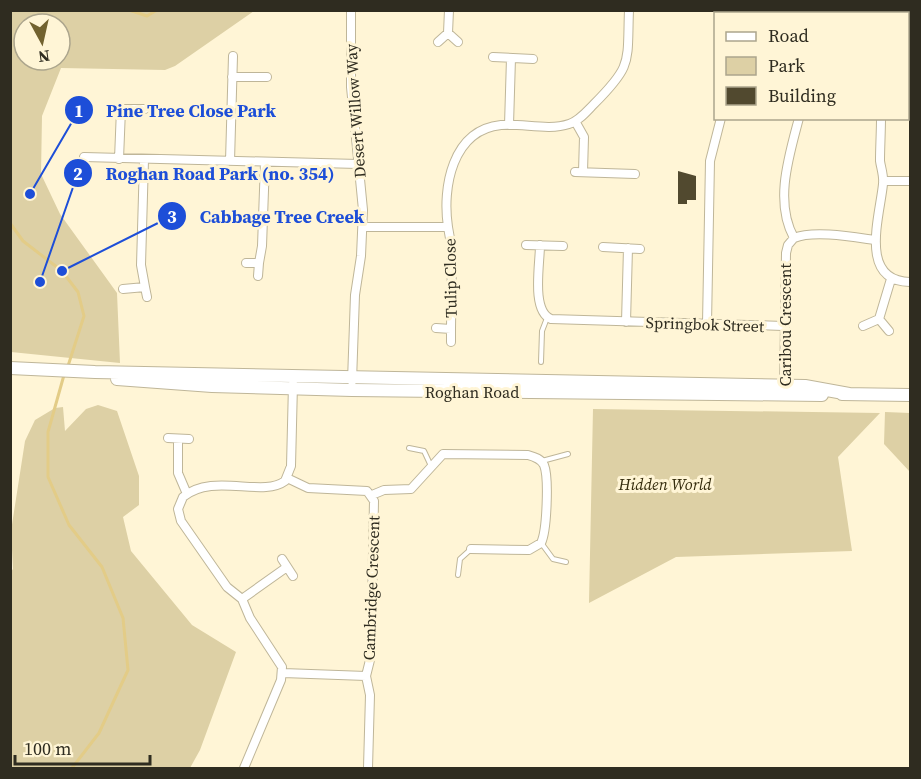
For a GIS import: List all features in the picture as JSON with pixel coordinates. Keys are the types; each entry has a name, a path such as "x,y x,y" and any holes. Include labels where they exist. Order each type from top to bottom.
{"main road":[{"name":"Roghan Road","path":"10,370 293,382 352,390 784,390 805,386 849,394 910,395"},
{"name":"Roghan Road","path":"293,382 352,377 784,390"}],"street":[{"name":"Desert Willow Way","path":"351,10 350,67 363,227 355,295 352,390"},
{"path":"438,42 448,33 449,10"},
{"path":"629,10 628,54 623,73 575,122 584,137 579,172 635,174"},
{"path":"448,33 458,42"},
{"path":"230,161 233,56"},
{"path":"493,57 533,59"},
{"path":"509,125 511,58"},
{"path":"232,77 267,77"},
{"path":"119,159 121,109 145,109"},
{"path":"707,324 710,161 720,120"},
{"path":"798,120 786,163 785,220 794,238 840,236 874,240"},
{"path":"881,120 880,161 883,181 874,240 882,270 891,279 910,282"},
{"name":"Tulip Close","path":"451,342 452,250 448,227 448,186 453,162 465,145 484,130 509,125 556,126 575,122"},
{"path":"84,157 358,164"},
{"path":"144,160 141,265 147,297"},
{"path":"258,276 262,246 265,162"},
{"path":"883,181 910,182"},
{"path":"363,227 448,227"},
{"name":"Caribou Crescent","path":"784,390 783,326 786,253 789,242 794,238"},
{"path":"526,245 563,246"},
{"path":"540,245 539,305 548,318"},
{"path":"603,247 640,249"},
{"name":"Springbok Street","path":"626,322 628,248"},
{"path":"246,263 259,263"},
{"path":"879,320 891,279"},
{"path":"123,289 145,287"},
{"name":"Springbok Street","path":"548,318 783,326"},
{"path":"863,326 879,320"},
{"path":"879,320 889,331"},
{"name":"Tulip Close","path":"436,328 451,329"},
{"path":"244,768 283,673 281,663 248,615 242,599 227,586 179,517 178,505 187,494 216,486 273,486 287,478 291,466 293,382"},
{"path":"168,438 189,439"},
{"path":"178,439 178,473 187,494"},
{"path":"372,495 384,490 411,489 439,456 448,453 528,455 541,461 546,478 544,532 541,543 525,550 471,549"},
{"name":"Cambridge Crescent","path":"287,478 308,488 363,490 372,495 375,504 371,656 366,675 370,695 368,768"},
{"path":"282,559 293,576"},
{"path":"242,599 287,567"},
{"path":"283,673 366,675"}],"lane":[{"path":"541,362 542,331 548,318"},
{"path":"409,448 424,451 431,466"},
{"path":"541,461 555,455 568,454"},
{"path":"541,543 553,559 566,562"},
{"path":"458,575 460,559 471,549"}],"green space":[{"path":"10,11 254,11 175,66 165,70 72,68 72,12 12,12 12,72 59,72 42,116 41,174 60,214 117,293 120,363 11,352"},
{"path":"98,405 117,411 139,476 139,505 123,517 131,551 192,625 236,652 200,750 190,768 11,768 10,573 13,569 11,531 25,441 35,420 55,408 63,407 65,431 86,409"},
{"name":"Hidden World","path":"593,409 880,413 838,457 852,551 676,557 589,603"},
{"path":"885,412 910,413 910,472 884,444"}],"building":[{"path":"678,171 696,176 696,200 687,200 687,204 678,204"}],"waterway":[{"path":"129,10 147,16 157,10"},
{"path":"10,223 23,241 62,271 78,292 84,316 68,366"},
{"path":"64,375 48,432 48,477 69,525 102,567 123,618 128,670 99,733 72,768"}],"place":[{"name":"Pine Tree Close Park","path":"30,194"},
{"name":"Cabbage Tree Creek","path":"62,271"},
{"name":"Roghan Road Park (no. 354)","path":"40,282"}]}
